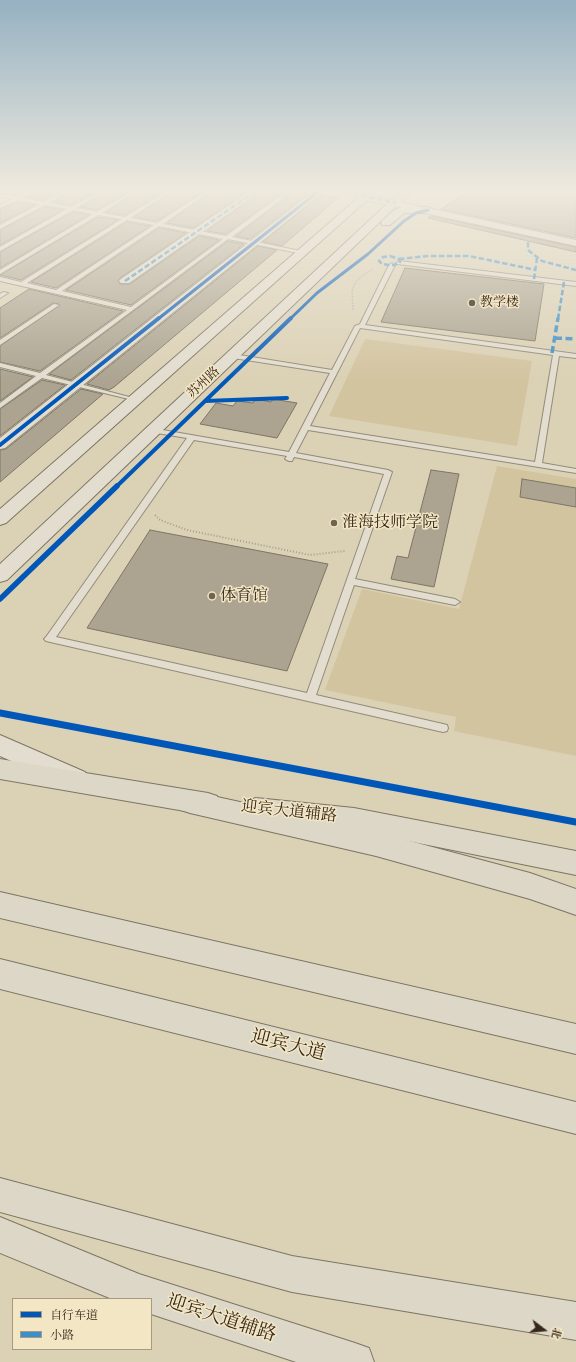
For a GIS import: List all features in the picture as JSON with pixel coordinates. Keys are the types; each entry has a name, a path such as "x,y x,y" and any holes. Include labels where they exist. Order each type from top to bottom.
{"main road":[{"path":"0,519 300,255"},
{"name":"苏州路","path":"0,575 341,255"},
{"path":"316,278 352,255"},
{"path":"0,745 86,784"},
{"name":"迎宾大道辅路","path":"0,769 190,802 354,819 576,864"},
{"path":"190,802 376,844 530,886 576,902"},
{"path":"0,905 576,1039"},
{"name":"迎宾大道","path":"0,974 576,1118"},
{"path":"0,1195 292,1274 576,1320"},
{"name":"迎宾大道辅路","path":"0,1235 138,1292 355,1362"}],"street":[{"path":"125,281 164,255"},
{"path":"0,445 238,255"}],"lane":[{"path":"0,272 29,255"},
{"path":"22,284 68,255"},
{"path":"57,292 113,255"},
{"path":"0,406 204,255"},
{"path":"399,263 576,284"},
{"path":"362,326 392,265"},
{"path":"0,279 132,308"},
{"path":"0,343 56,305"},
{"path":"290,458 358,326 576,356"},
{"path":"538,464 556,353"},
{"path":"233,356 334,372"},
{"path":"0,364 135,400"},
{"path":"305,427 576,471"},
{"path":"154,430 290,458 388,472 310,698"},
{"path":"192,437 49,639 443,728"},
{"path":"350,582 455,602"}],"path":[{"path":"362,326 353,313 351,302 352,291 355,283 362,276 377,267"},
{"path":"144,505 160,520 180,528 310,555 335,553 362,548"}],"shaded area":[{"path":"365,339 532,361 517,446 329,416"},
{"path":"497,466 576,479 576,756 454,731 456,717 325,690 362,589 459,609"}],"building":[{"path":"0,255 23,255 0,268"},
{"path":"35,255 62,255 21,280 0,275"},
{"path":"75,255 107,255 56,288 31,282"},
{"path":"119,255 154,255 120,278 118,281 120,284 130,284 172,255 199,255 131,305 66,290"},
{"path":"210,255 231,255 71,380 49,374"},
{"path":"247,255 272,255 114,387 109,390 87,384"},
{"name":"教学楼","path":"405,268 544,284 535,341 381,322"},
{"path":"29,289 123,311 40,371 0,362 0,346 60,305 53,303 0,338 0,308"},
{"path":"0,369 33,377 0,401"},
{"path":"42,380 65,385 0,436 0,409"},
{"path":"81,389 103,394 0,482 0,450 6,449"},
{"path":"255,399 271,402 273,399 297,403 277,438 200,424 216,403 233,406 237,401 253,403"},
{"path":"431,470 459,474 434,587 391,579 397,556 408,558"},
{"path":"522,479 576,488 576,507 520,497"},
{"name":"体育馆","path":"150,530 328,564 287,671 87,628"}],"marked path":[{"path":"125,281 163,255"},
{"path":"534,255 542,261 576,270"},
{"path":"390,256 399,259 400,262 395,265 389,265 382,264 379,261 383,257 390,256"},
{"path":"399,259 427,256 469,256 536,270"},
{"path":"534,279 537,258"},
{"path":"552,353 564,282"},
{"path":"555,338 576,339"}],"cycle path":[{"path":"0,445 239,255"},
{"path":"0,599 317,293 367,255"},
{"path":"205,401 287,398"},
{"path":"0,713 576,822"}],"place":[{"name":"教学楼","path":"472,303"},
{"name":"淮海技师学院","path":"334,523"},
{"name":"体育馆","path":"212,596"}]}
